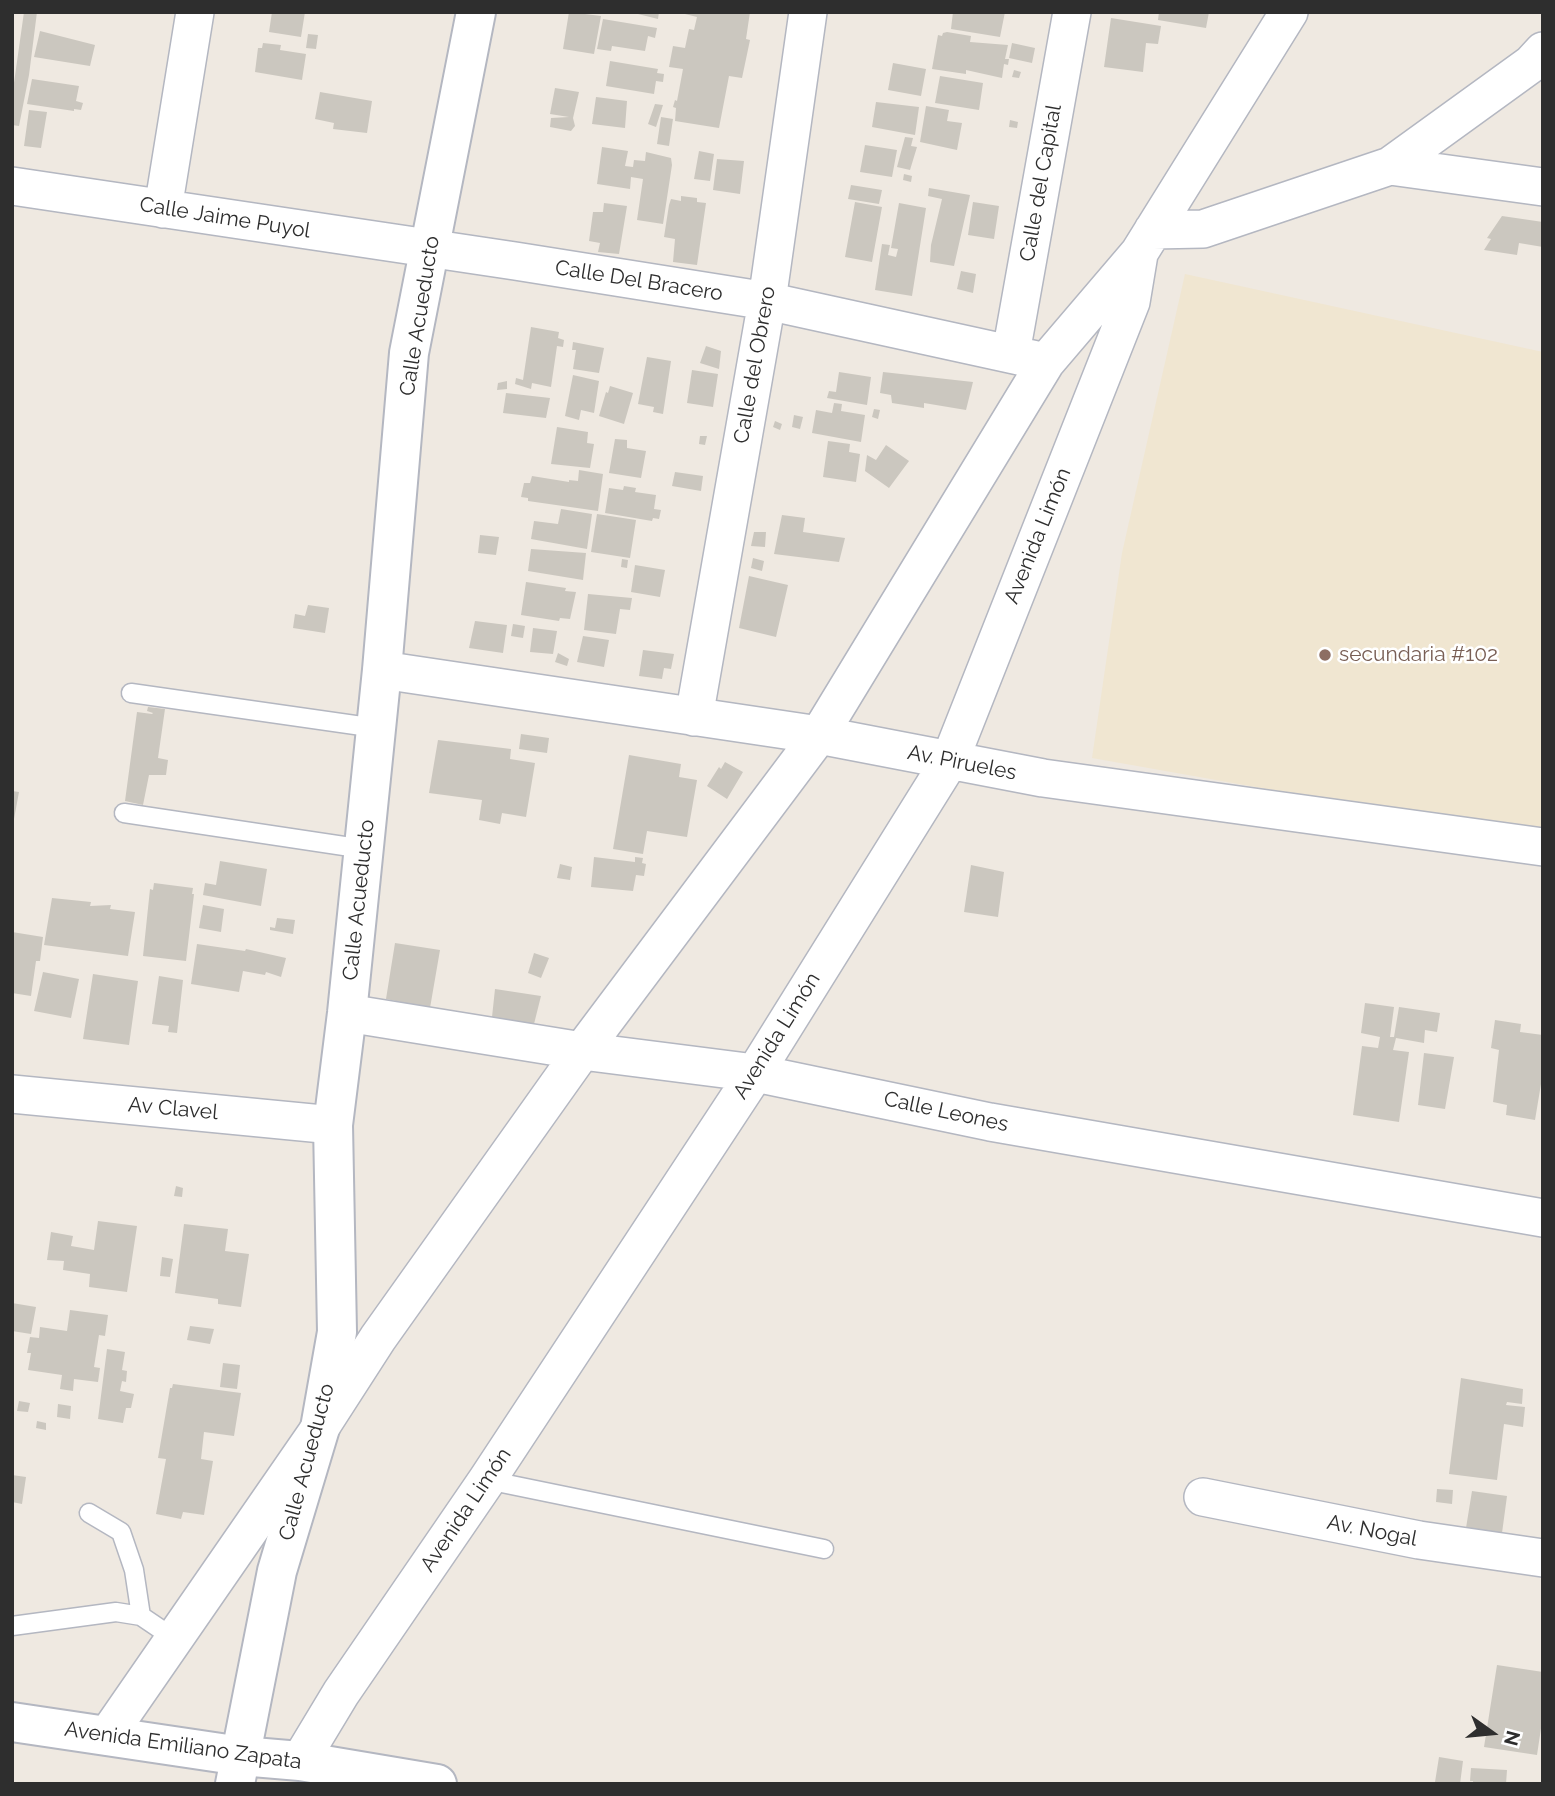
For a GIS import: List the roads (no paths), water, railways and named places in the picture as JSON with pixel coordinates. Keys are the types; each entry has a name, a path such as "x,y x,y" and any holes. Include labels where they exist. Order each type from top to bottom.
{"street":[{"path":"163,209 195,12"},
{"name":"Calle Acueducto","path":"238,1770 277,1571 320,1428 337,1332 333,1125 382,670 410,353 434,250 476,12"},
{"name":"Calle del Obrero","path":"694,717 767,301 808,12"},
{"name":"Calle del Capital","path":"1011,353 1072,12"},
{"path":"107,1736 379,1338 582,1051 818,735 1046,362 1146,242 1289,12"},
{"path":"1146,242 1203,229 1390,166 1531,64 1543,51"},
{"path":"1390,166 1543,187"},
{"name":"Calle Jaime Puyol","path":"12,186 434,250"},
{"name":"Avenida Limón","path":"300,1761 341,1693 487,1480 755,1073 950,760 1131,302 1146,242"},
{"name":"Calle Del Bracero","path":"434,250 767,301 1046,362"},
{"name":"Av. Pirueles","path":"382,670 818,735 1043,778 1543,847"},
{"name":"Calle Leones","path":"347,1013 582,1051 755,1073 990,1122 1543,1218"},
{"name":"Av Clavel","path":"12,1094 333,1125"},
{"name":"Av. Nogal","path":"1203,1497 1419,1541 1543,1558"},
{"name":"Avenida Emiliano Zapata","path":"12,1722 107,1736 238,1770 300,1761 437,1784"}],"lane":[{"path":"131,693 376,728"},
{"path":"124,813 364,849"},
{"path":"487,1480 824,1549"},
{"path":"89,1513 121,1532 134,1570 141,1616"},
{"path":"12,1626 116,1612 141,1616 175,1639"}],"place":[{"name":"secundaria #102","path":"1325,655"}]}
